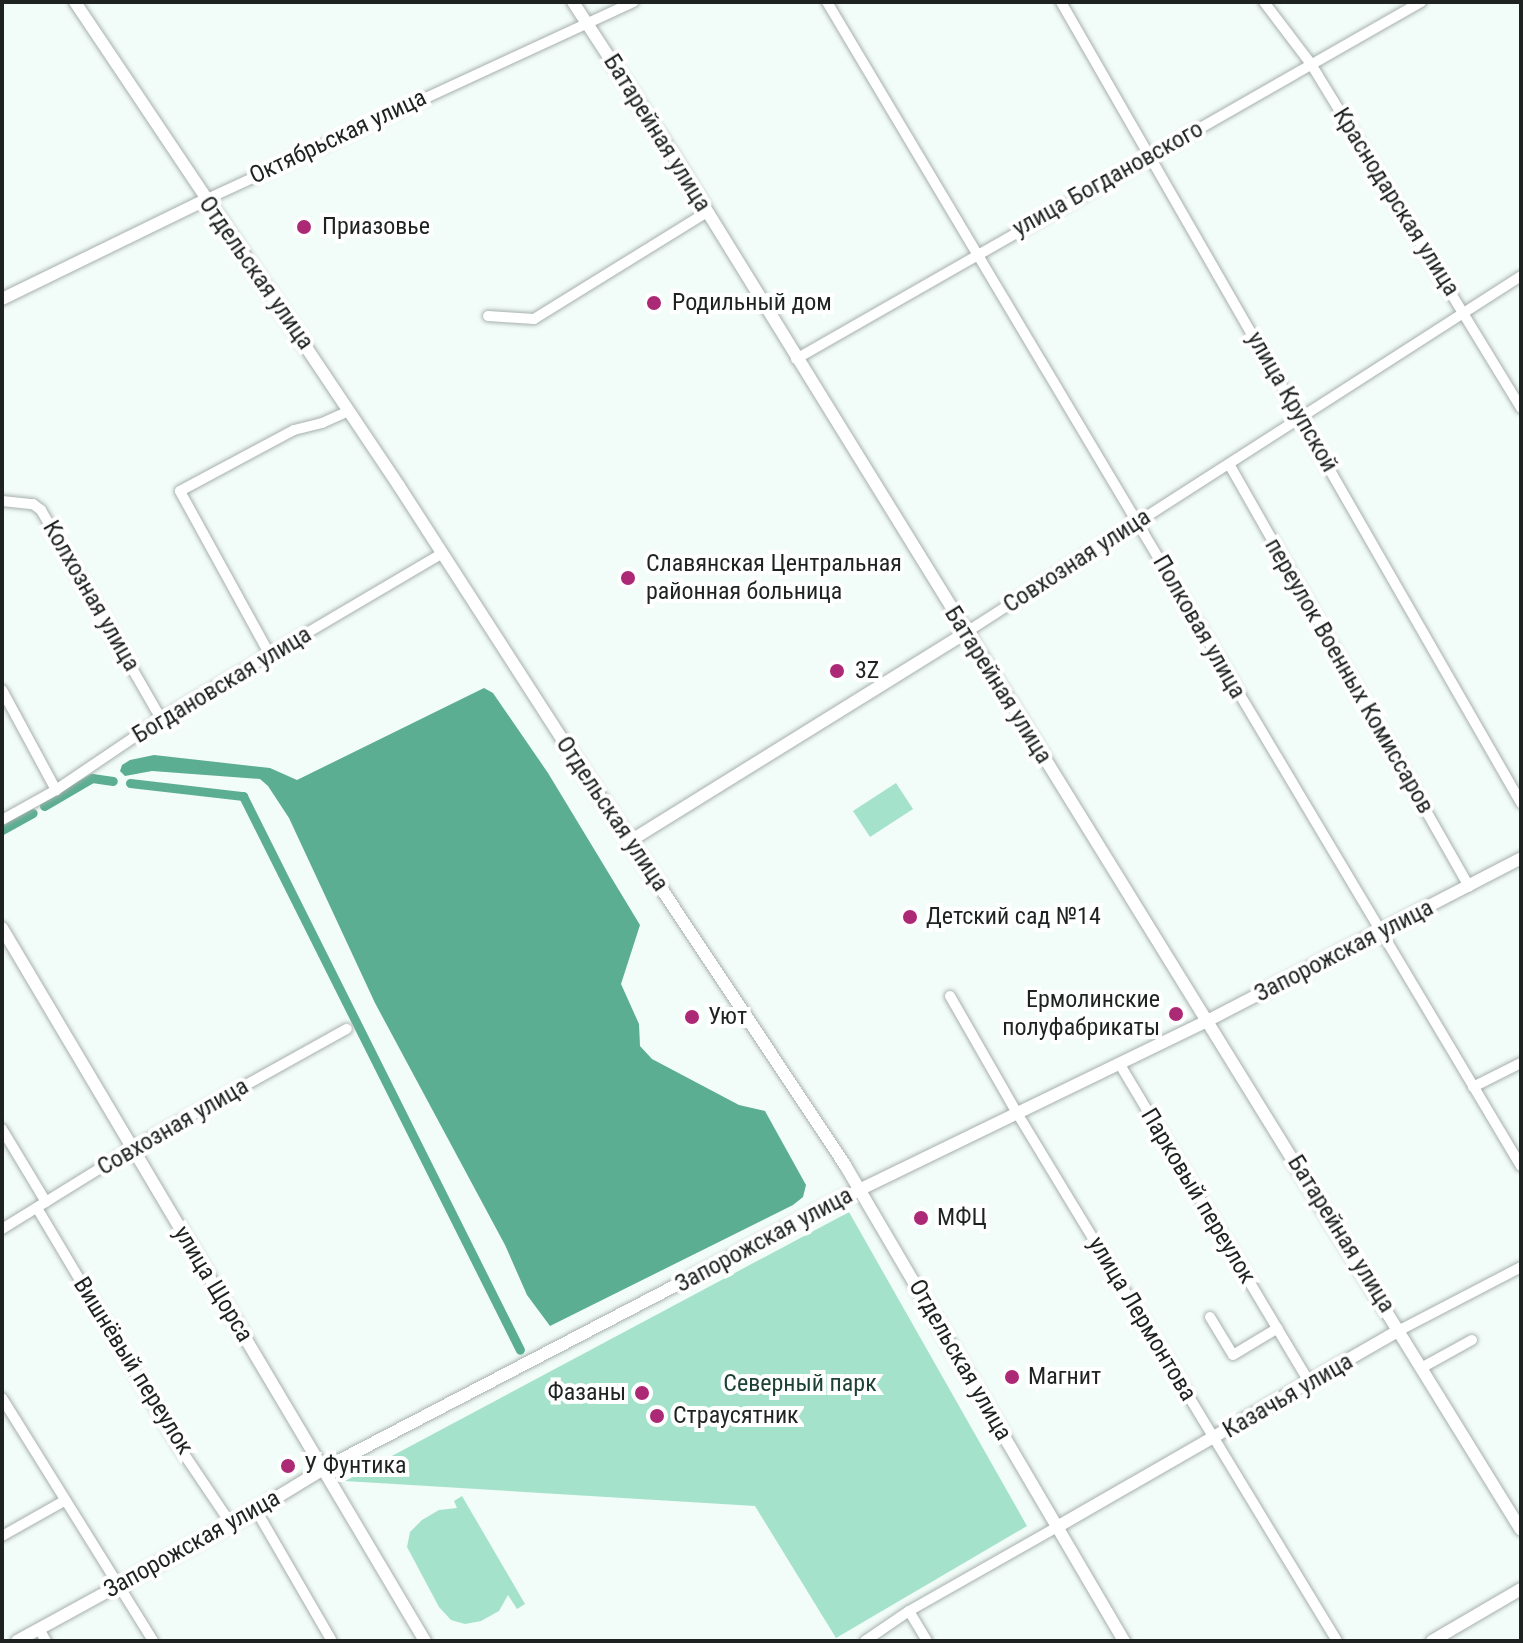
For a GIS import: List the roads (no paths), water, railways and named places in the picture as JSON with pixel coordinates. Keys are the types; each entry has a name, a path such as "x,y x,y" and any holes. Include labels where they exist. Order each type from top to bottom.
{"street":[{"name":"Отдельская улица","path":"75,2 205,200 223,220 861,1189 1124,1641"},
{"name":"Батарейная улица","path":"573,2 1209,1020 1521,1530"},
{"name":"Октябрьская улица","path":"2,299 205,200 586,21 633,2"},
{"name":"Полковая улица","path":"827,2 1521,1166"},
{"name":"улица Крупской","path":"1061,2 1521,803"},
{"name":"Краснодарская улица","path":"1264,2 1311,64 1521,408"},
{"name":"улица Богдановского","path":"796,359 1421,2"},
{"path":"488,316 534,319 707,212"},
{"name":"Совхозная улица","path":"630,841 965,633 1521,276"},
{"path":"270,655 180,491 294,430 322,423 349,411"},
{"name":"переулок Военных Комиссаров","path":"1229,464 1469,887"},
{"name":"Колхозная улица","path":"2,501 33,504 41,510 161,719"},
{"name":"Богдановская улица","path":"2,820 56,790 161,719 443,553"},
{"path":"2,690 56,790"},
{"name":"Запорожская улица","path":"17,1641 43,1635 119,1585 256,1510 325,1468 861,1189 1209,1020 1521,858"},
{"name":"улица Щорса","path":"2,928 425,1641"},
{"name":"улица Лермонтова","path":"950,996 1017,1113 1337,1641"},
{"name":"Совхозная улица","path":"2,1229 131,1149 347,1029"},
{"name":"Парковый переулок","path":"1119,1063 1310,1383"},
{"path":"1473,1087 1521,1063"},
{"name":"Вишнёвый переулок","path":"2,1129 180,1448 231,1524"},
{"name":"Казачья улица","path":"1057,1527 1400,1330 1521,1267"},
{"path":"1210,1317 1233,1355 1278,1328"},
{"path":"1423,1367 1472,1340"},
{"path":"2,1398 153,1641"},
{"path":"2,1536 64,1501"},
{"path":"256,1510 332,1641"},
{"path":"865,1641 909,1611 1057,1527"},
{"path":"1432,1641 1521,1589"},
{"path":"909,1611 927,1641"}],"waterway":[{"path":"44,806 92,778 113,781"},
{"path":"130,783 243,796 520,1350"},
{"path":"2,830 33,813"}],"place":[{"name":"Приазовье","path":"304,227"},
{"name":"Родильный дом","path":"654,303"},
{"name":"Славянская Центральная районная больница","path":"628,578"},
{"name":"3Z","path":"837,671"},
{"name":"Детский сад №14","path":"910,917"},
{"name":"Ермолинские полуфабрикаты","path":"1176,1014"},
{"name":"Уют","path":"692,1017"},
{"name":"МФЦ","path":"921,1218"},
{"name":"Магнит","path":"1012,1377"},
{"name":"Фазаны","path":"642,1393"},
{"name":"Страусятник","path":"657,1416"},
{"name":"У Фунтика","path":"288,1466"}],"park label":[{"name":"Северный парк","path":"800,1384"}]}
